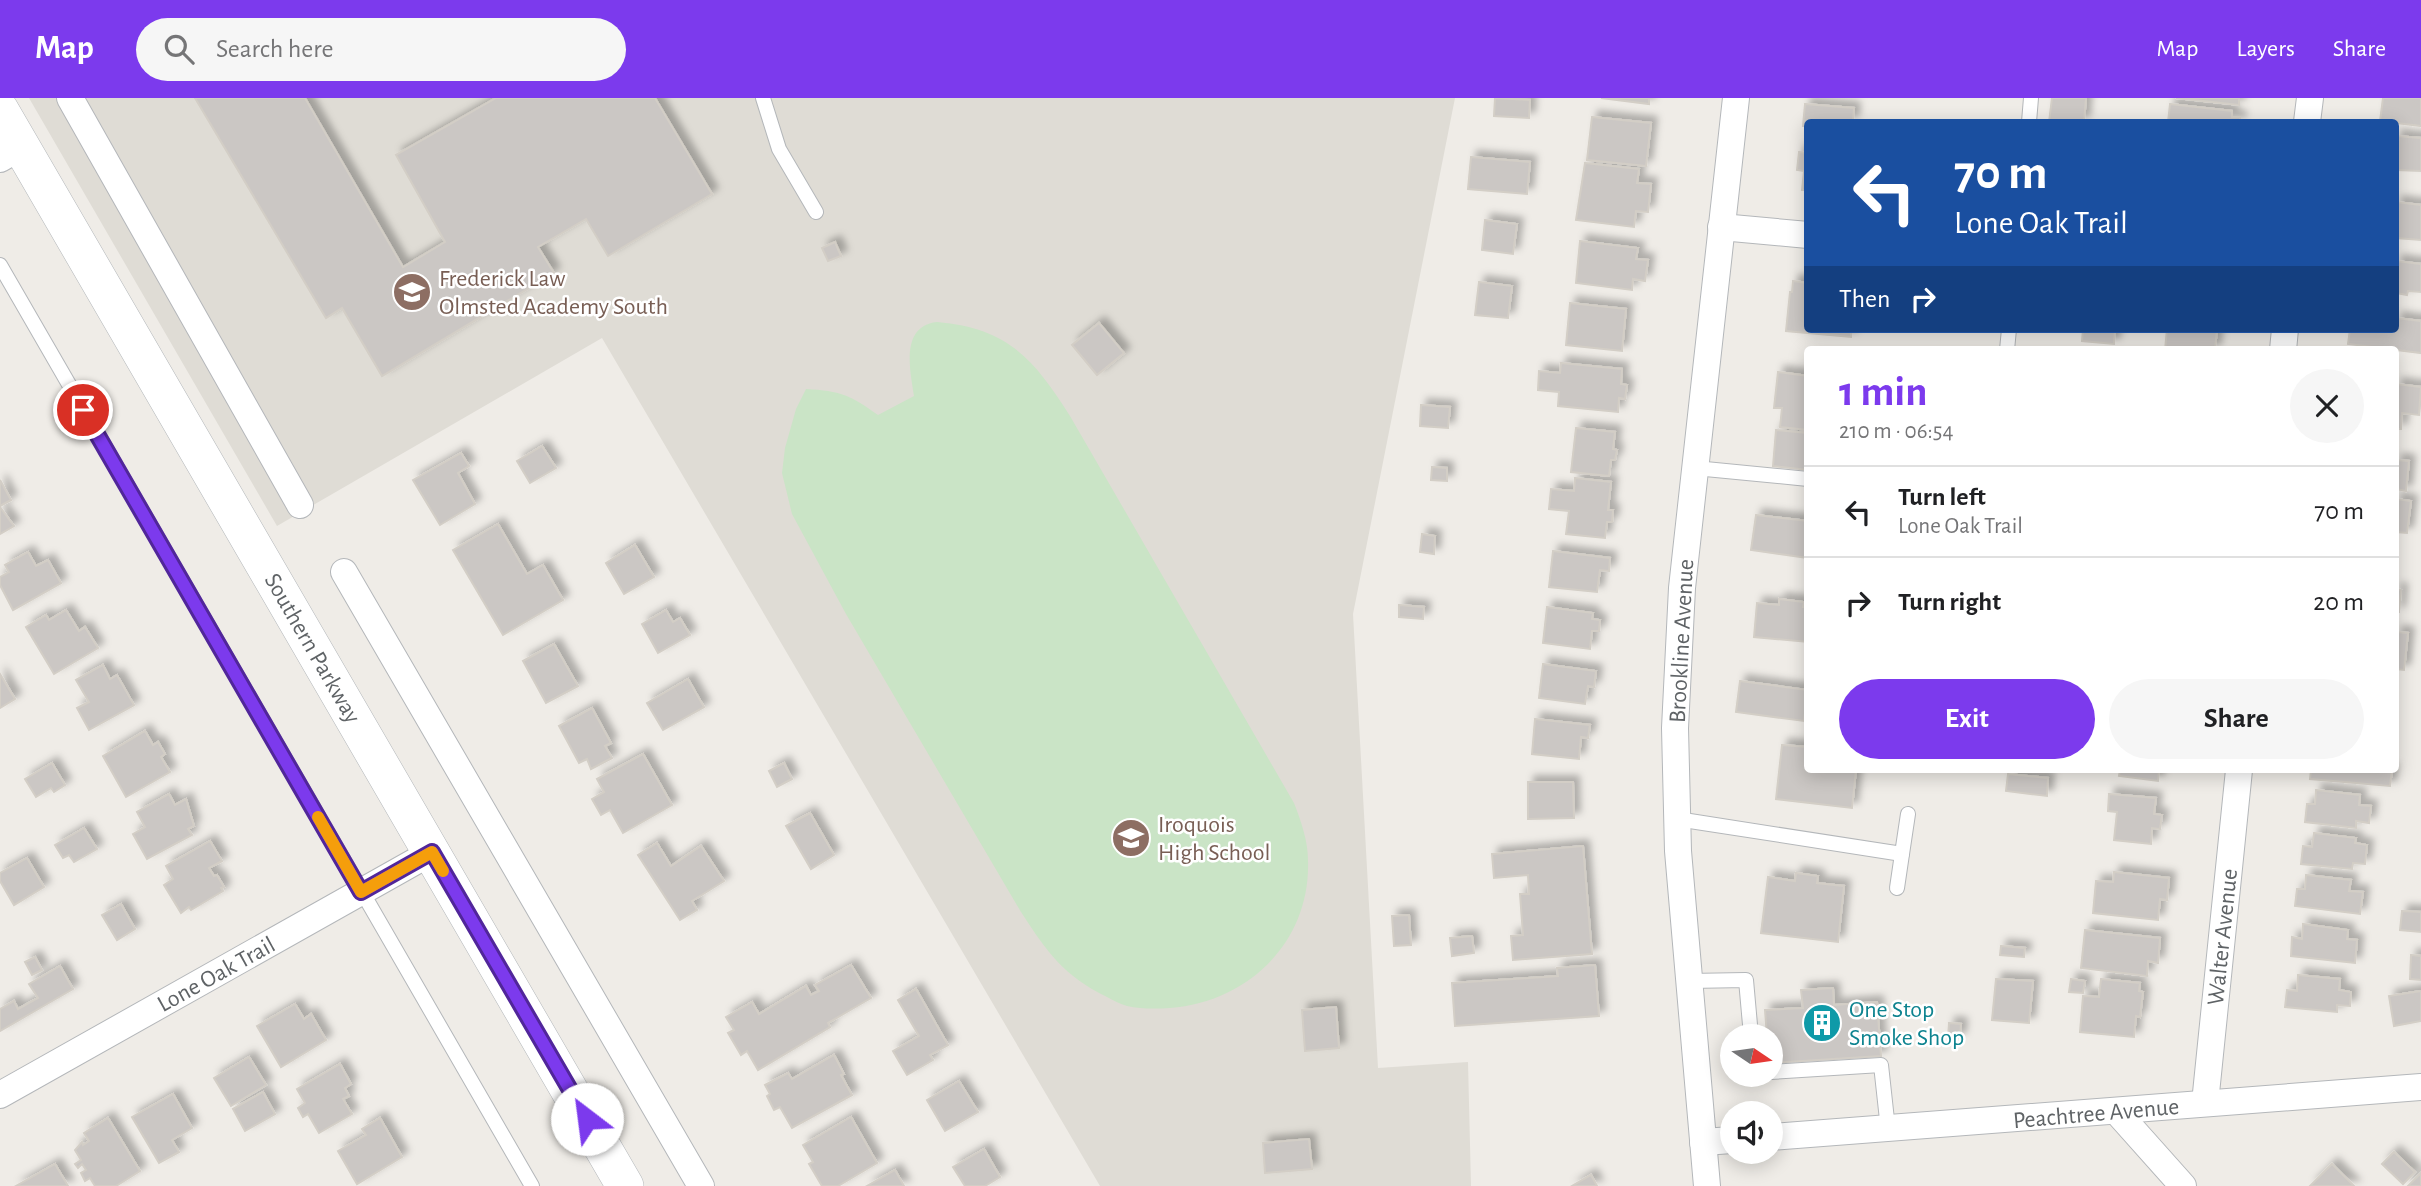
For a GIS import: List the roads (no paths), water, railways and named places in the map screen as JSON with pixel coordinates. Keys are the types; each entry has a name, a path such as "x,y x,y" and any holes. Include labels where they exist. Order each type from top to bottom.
{"main road":[{"name":"Southern Parkway","path":"0,110 11,153 432,852 625,1186"}],"street":[{"path":"71,98 300,505"},
{"name":"Brookline Avenue","path":"1707,1186 1677,820 1675,728 1682,588 1736,98"},
{"path":"2307,119 2310,98"},
{"path":"1721,228 1804,234"},
{"path":"344,572 701,1186"},
{"name":"Walter Avenue","path":"2205,1103 2239,773"},
{"name":"Lone Oak Trail","path":"0,1095 432,852"},
{"name":"Peachtree Avenue","path":"1783,1136 2421,1087"},
{"path":"2118,1112 2183,1186"},
{"path":"1703,1142 1720,1141"}],"lane":[{"path":"762,98 779,149 816,212"},
{"path":"2029,119 2031,98"},
{"path":"0,265 532,1186"},
{"path":"1695,468 1804,479"},
{"path":"1897,888 1908,814"},
{"path":"1677,820 1902,854"},
{"path":"1689,981 1746,980 1750,1024"},
{"path":"1783,1071 1881,1065 1888,1129"}],"place":[{"name":"Frederick Law Olmsted Academy South","path":"412,292"},
{"name":"Iroquois High School","path":"1131,838"},
{"name":"One Stop Smoke Shop","path":"1822,1023"}]}
